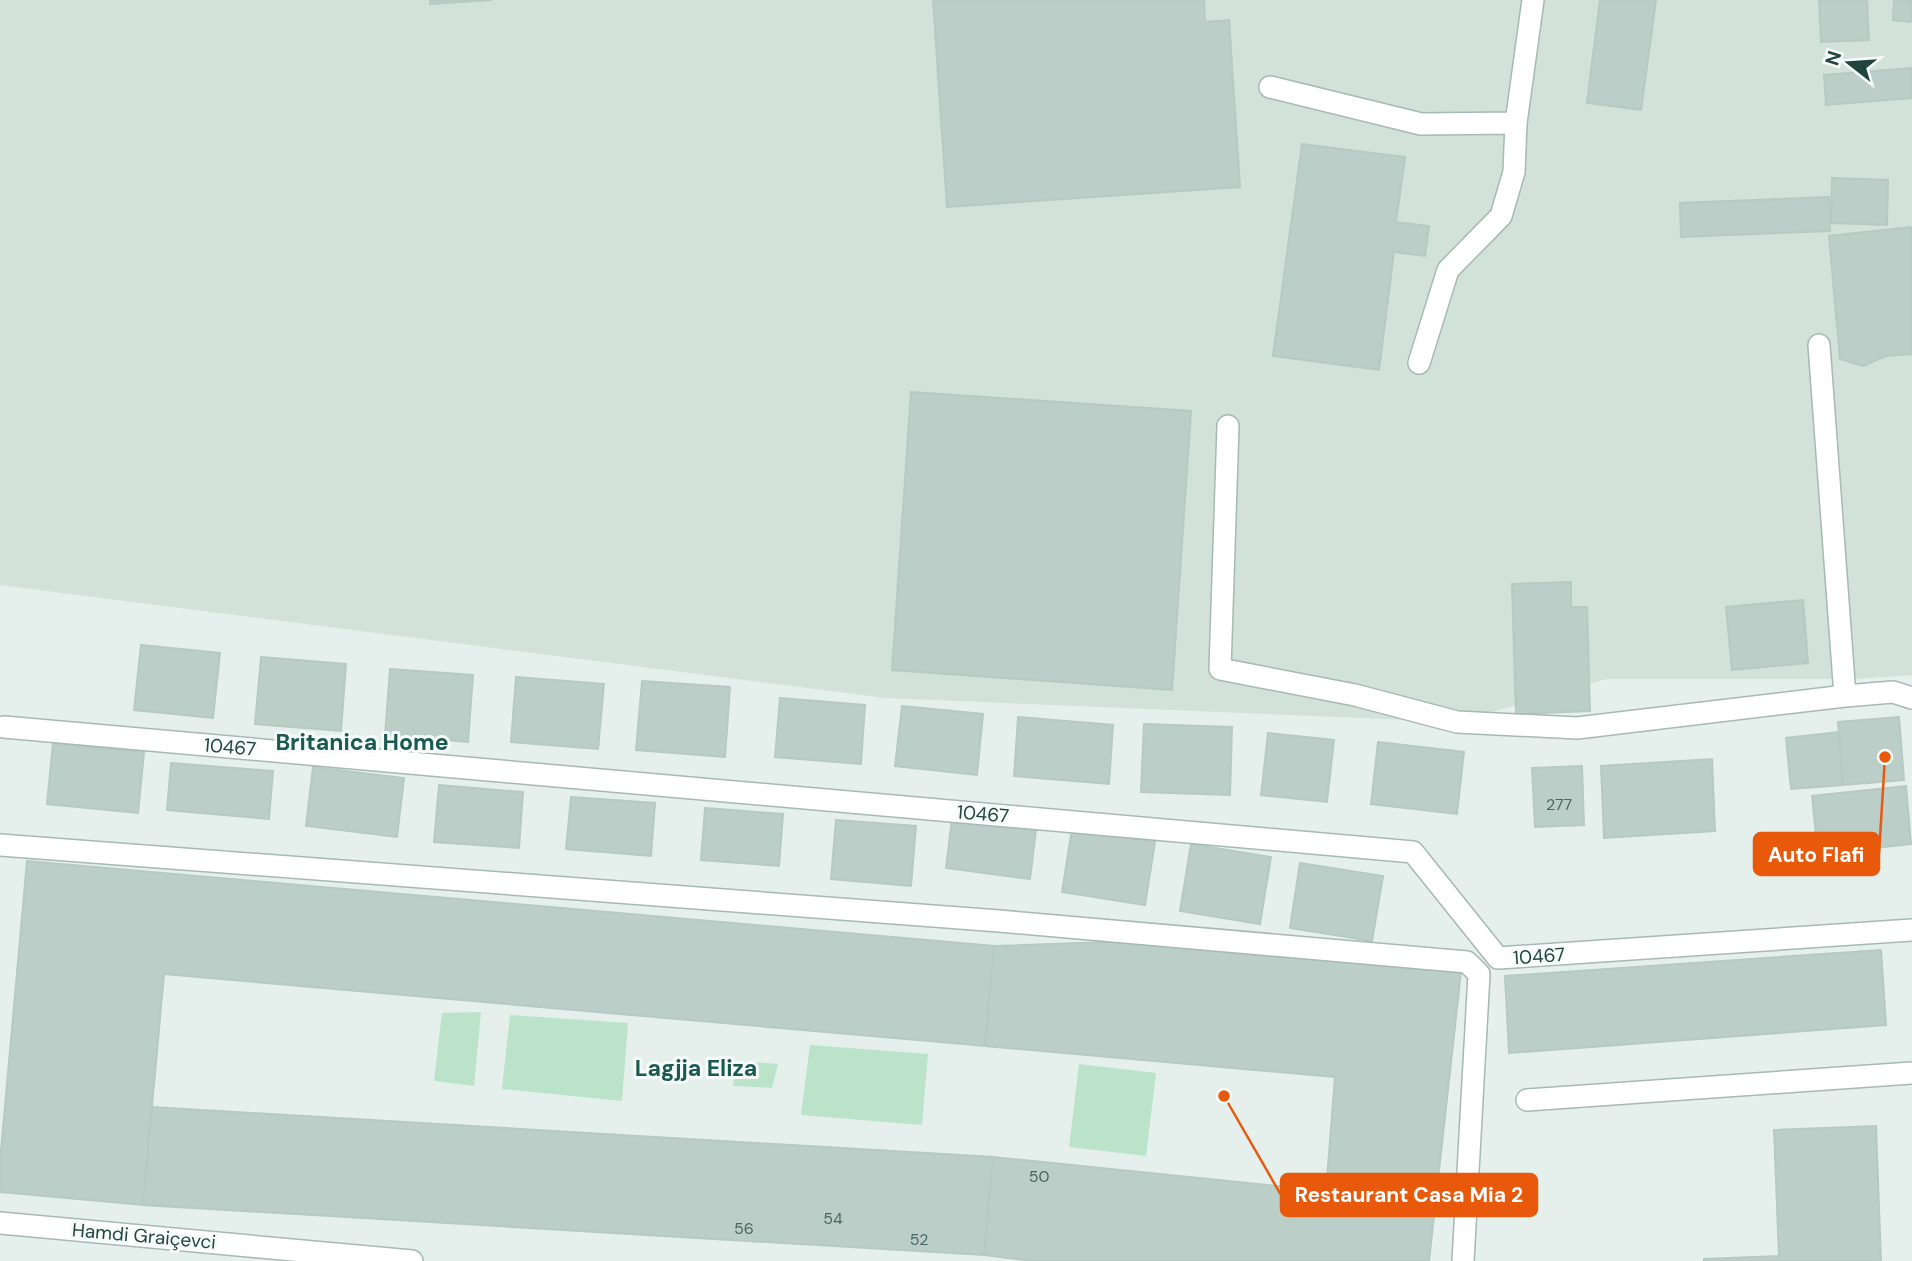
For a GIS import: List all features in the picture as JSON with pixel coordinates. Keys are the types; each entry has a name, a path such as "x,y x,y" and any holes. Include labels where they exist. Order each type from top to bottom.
{"street":[{"path":"1419,363 1448,270 1501,216 1514,172 1517,122 1533,0"},
{"path":"1270,87 1421,124 1517,122"},
{"path":"1819,345 1844,696"},
{"path":"1228,426 1220,669 1355,695 1457,722 1577,728 1844,696 1893,692 1912,698"},
{"name":"10467","path":"4,727 1413,852 1498,958 1912,930"},
{"path":"0,845 999,921 1467,962 1479,974 1463,1261"},
{"path":"1527,1100 1912,1073"},
{"name":"Hamdi Graiçevci","path":"0,1223 412,1261"}],"shaded area":[{"path":"0,0 1912,0 1912,675 1856,679 1607,679 1457,722 886,698 0,585"}],"green space":[{"path":"481,1012 474,1086 434,1081 442,1013"},
{"path":"510,1015 628,1023 622,1101 502,1089"},
{"path":"810,1045 928,1054 922,1125 801,1115"},
{"path":"737,1061 778,1064 772,1088 733,1086"},
{"path":"1079,1064 1156,1073 1146,1156 1069,1147"}],"building":[{"path":"430,0 492,0 430,4"},
{"path":"933,0 1204,0 1205,22 1229,20 1240,187 947,207"},
{"path":"1600,0 1656,0 1641,110 1587,103"},
{"path":"1819,0 1867,0 1869,40 1821,42"},
{"path":"1894,0 1912,0 1912,22 1893,20"},
{"path":"1912,68 1912,98 1826,105 1824,75"},
{"path":"1302,144 1405,157 1396,222 1429,226 1425,256 1394,252 1379,370 1273,356"},
{"path":"1832,178 1888,180 1887,225 1831,223"},
{"path":"1829,197 1830,231 1681,237 1680,203"},
{"path":"1912,227 1912,354 1886,356 1863,366 1840,359 1829,236"},
{"path":"911,392 1191,411 1172,690 892,670"},
{"path":"1571,582 1571,607 1587,607 1590,711 1516,714 1512,584"},
{"path":"1803,600 1808,663 1732,670 1726,607"},
{"path":"141,645 220,653 213,718 134,710"},
{"path":"261,657 346,664 341,731 255,724"},
{"path":"390,669 473,675 468,742 385,735"},
{"path":"516,677 604,684 598,749 511,742"},
{"path":"642,681 730,687 725,757 636,750"},
{"path":"780,698 865,705 861,764 775,757"},
{"path":"902,706 983,714 977,775 895,766"},
{"path":"1018,717 1113,725 1109,784 1014,776"},
{"path":"1899,717 1904,780 1843,785 1838,722"},
{"path":"1144,724 1232,727 1230,795 1141,792"},
{"path":"1838,732 1843,785 1791,789 1786,738"},
{"path":"1268,733 1334,740 1327,802 1261,795"},
{"path":"1378,742 1464,752 1457,814 1371,804"},
{"path":"53,743 144,752 138,813 47,804"},
{"path":"1712,759 1715,831 1604,838 1601,766"},
{"path":"171,763 273,771 269,819 167,810"},
{"path":"1582,766 1584,825 1535,827 1532,768"},
{"path":"313,767 404,778 397,837 306,826"},
{"path":"439,785 523,792 519,848 434,842"},
{"path":"1906,786 1911,844 1818,854 1812,796"},
{"path":"571,797 655,803 651,856 566,849"},
{"path":"705,808 783,814 779,866 701,860"},
{"path":"952,818 1036,830 1030,879 946,868"},
{"path":"836,820 916,826 911,886 831,879"},
{"path":"1072,829 1155,842 1145,905 1062,892"},
{"path":"1191,844 1271,857 1260,924 1180,911"},
{"path":"27,861 994,946 985,1046 164,974 143,1205 0,1192 0,1162"},
{"path":"1300,863 1383,876 1372,941 1290,928"},
{"path":"1164,940 1461,972 1429,1261 1033,1261 984,1255 993,1157 1326,1191 1335,1077 985,1046 994,946"},
{"path":"1881,950 1886,1025 1509,1053 1505,976"},
{"path":"151,1107 993,1157 984,1255 143,1205"},
{"path":"1876,1126 1881,1261 1704,1261 1779,1256 1774,1130"}],"place":[{"name":"Auto Flafi","path":"1885,757"},
{"name":"Restaurant Casa Mia 2","path":"1224,1096"}],"district":[{"name":"Britanica Home","path":"362,742"},
{"name":"Lagjja Eliza","path":"696,1068"}]}
